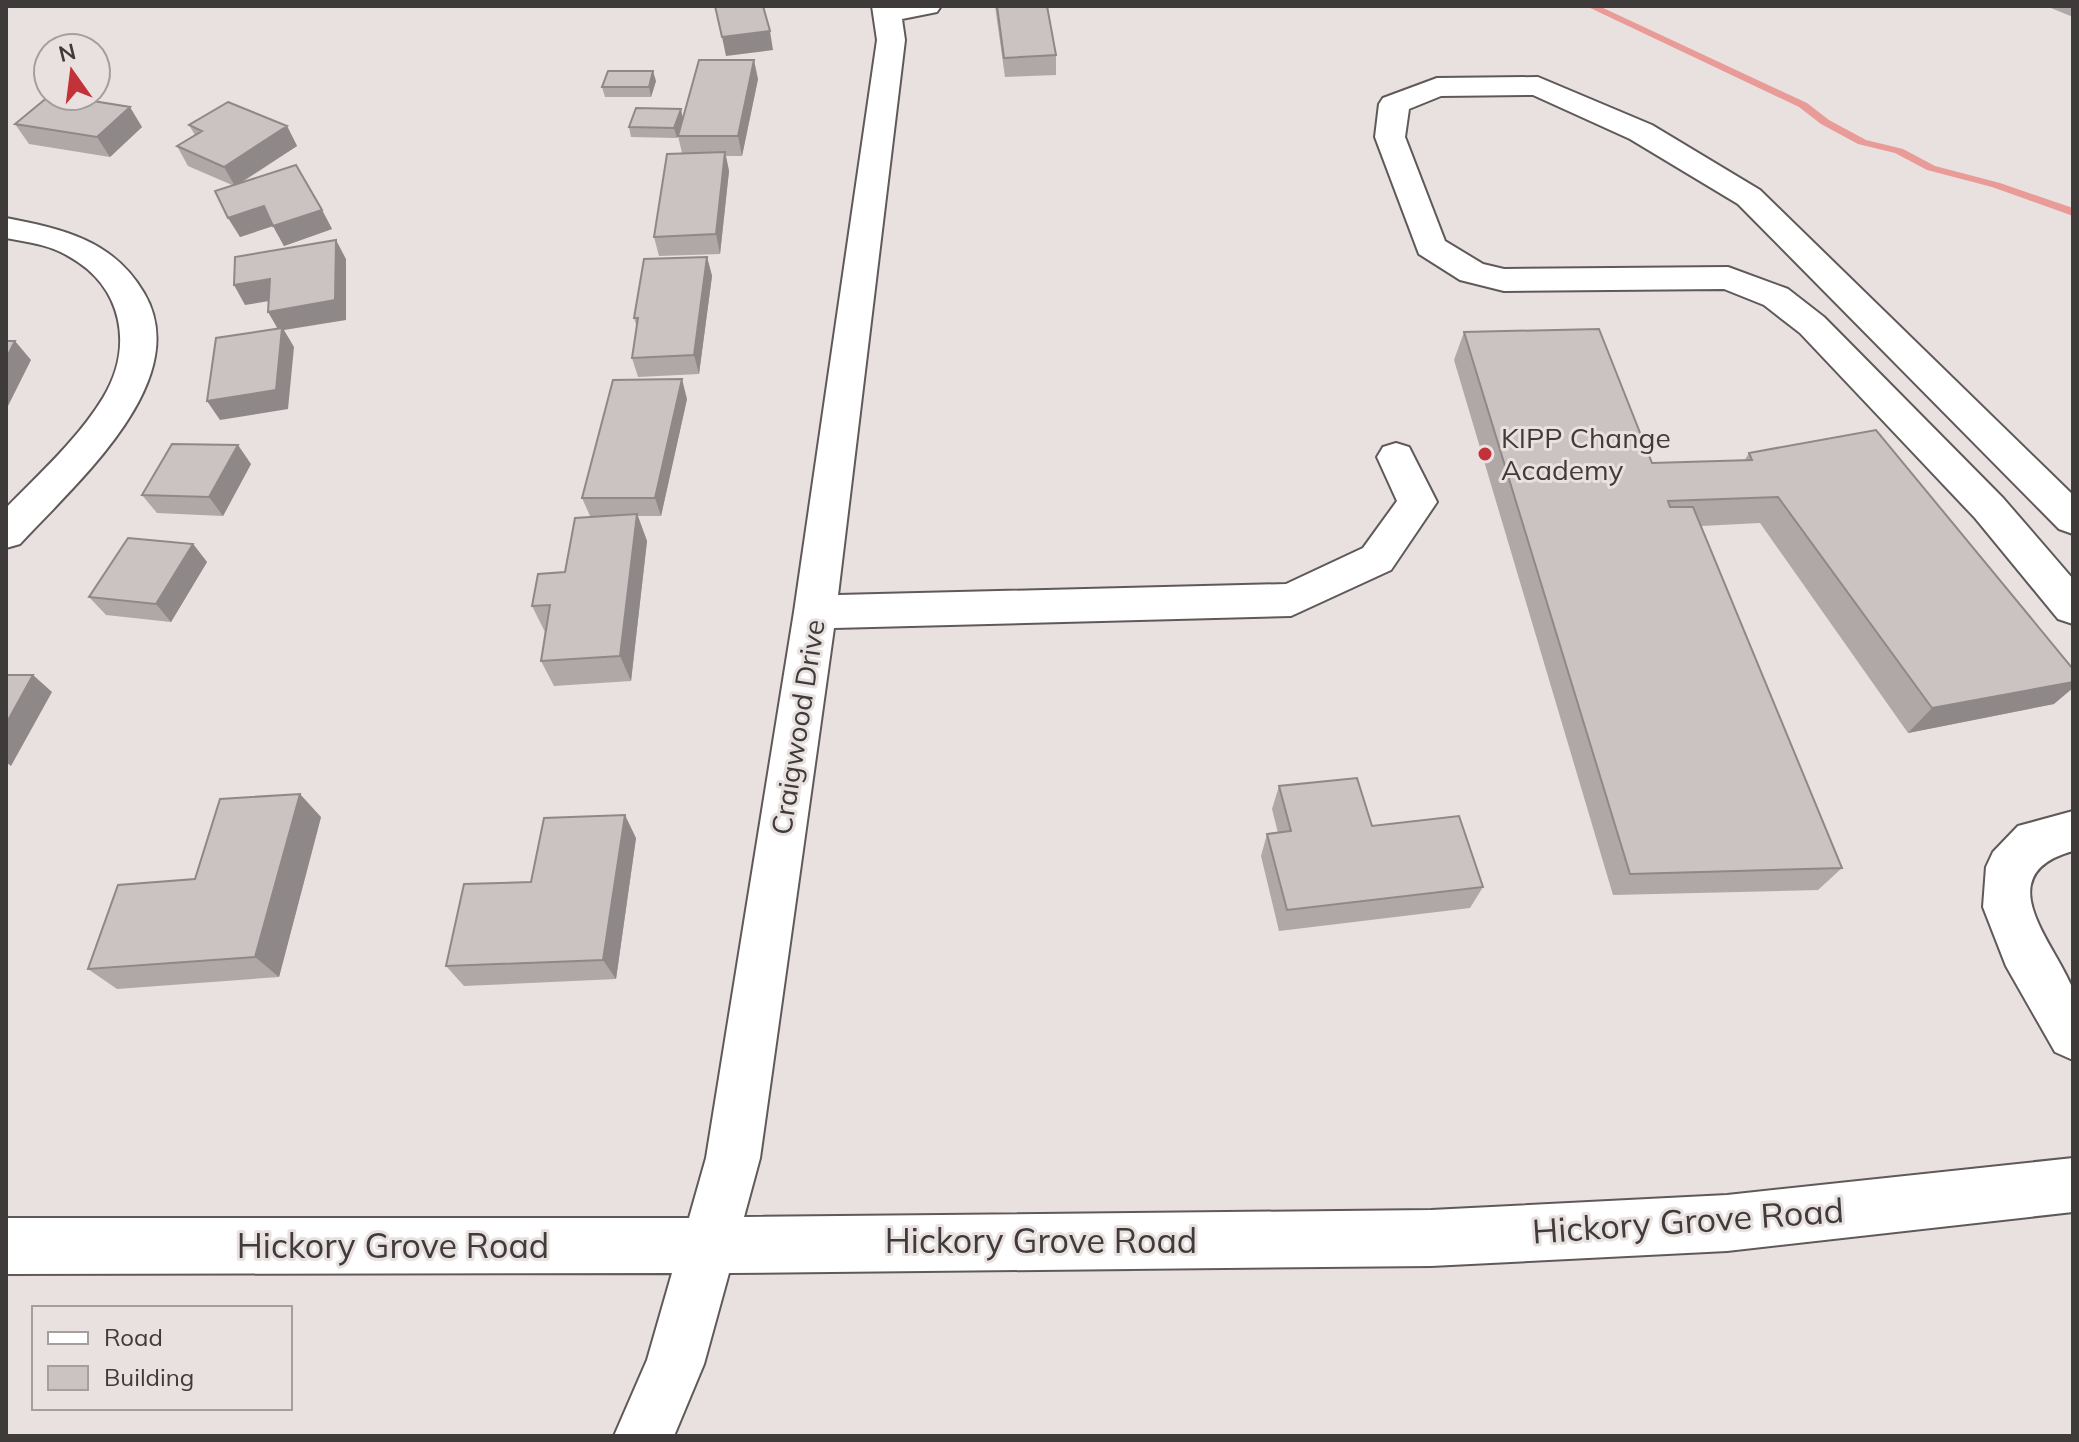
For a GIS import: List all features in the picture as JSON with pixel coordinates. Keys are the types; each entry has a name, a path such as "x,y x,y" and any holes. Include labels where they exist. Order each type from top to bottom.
{"street":[{"name":"Craigwood Drive","path":"644,1436 675,1364 733,1158 815,612 891,40 900,8"},
{"path":"2073,519 1749,197 1641,132 1538,86 1437,87 1394,104 1390,137 1431,247 1472,272 1504,280 1728,278 1776,297 1812,325 1978,496 2073,608"},
{"path":"6,228 51,237 83,250 120,279 134,300 138,325 138,351 115,410 21,500 6,533"},
{"path":"815,612 1291,600 1377,559 1417,502 1396,457"},
{"path":"2073,831 2035,841 2010,867 2007,907 2023,950 2073,1035"},
{"name":"Hickory Grove Road","path":"6,1246 1431,1238 1727,1223 2073,1185"}],"building":[{"path":"715,6 763,6 770,31 722,37"},
{"path":"997,6 1047,6 1056,55 1004,58"},
{"path":"699,60 754,60 738,136 678,136"},
{"path":"608,71 653,71 649,87 602,87"},
{"path":"228,102 287,126 224,167 177,146 202,131 189,125"},
{"path":"112,104 130,107 97,137 15,124 32,110 112,112"},
{"path":"636,108 681,109 674,128 629,127"},
{"path":"725,152 716,234 654,237 667,154"},
{"path":"296,165 322,210 273,226 264,206 228,218 215,191"},
{"path":"336,240 335,300 268,312 270,279 234,285 235,257"},
{"path":"707,257 694,355 632,358 638,318 634,318 644,259"},
{"path":"282,328 276,390 207,401 216,338"},
{"path":"1599,329 1652,463 1752,460 1749,453 1876,430 2073,669 2073,682 1932,708 1778,497 1668,501 1670,507 1693,507 1842,868 1630,874 1464,332"},
{"path":"6,341 15,341 6,359"},
{"path":"682,379 655,498 582,498 613,380"},
{"path":"172,444 238,445 209,497 142,495"},
{"path":"637,514 620,656 541,661 550,605 532,606 538,574 565,572 575,518"},
{"path":"128,538 193,544 156,604 89,597"},
{"path":"6,675 33,675 6,724"},
{"path":"1357,778 1372,826 1459,816 1483,887 1287,910 1267,834 1291,831 1279,786"},
{"path":"300,794 255,957 88,969 118,885 195,879 220,799"},
{"path":"625,815 603,960 446,966 464,884 531,882 544,818"}],"waterway":[{"path":"1591,6 1803,105 1825,122 1862,142 1899,151 1931,168 1996,185 2073,212"}],"place":[{"name":"KIPP Change Academy","path":"1485,454"}]}
